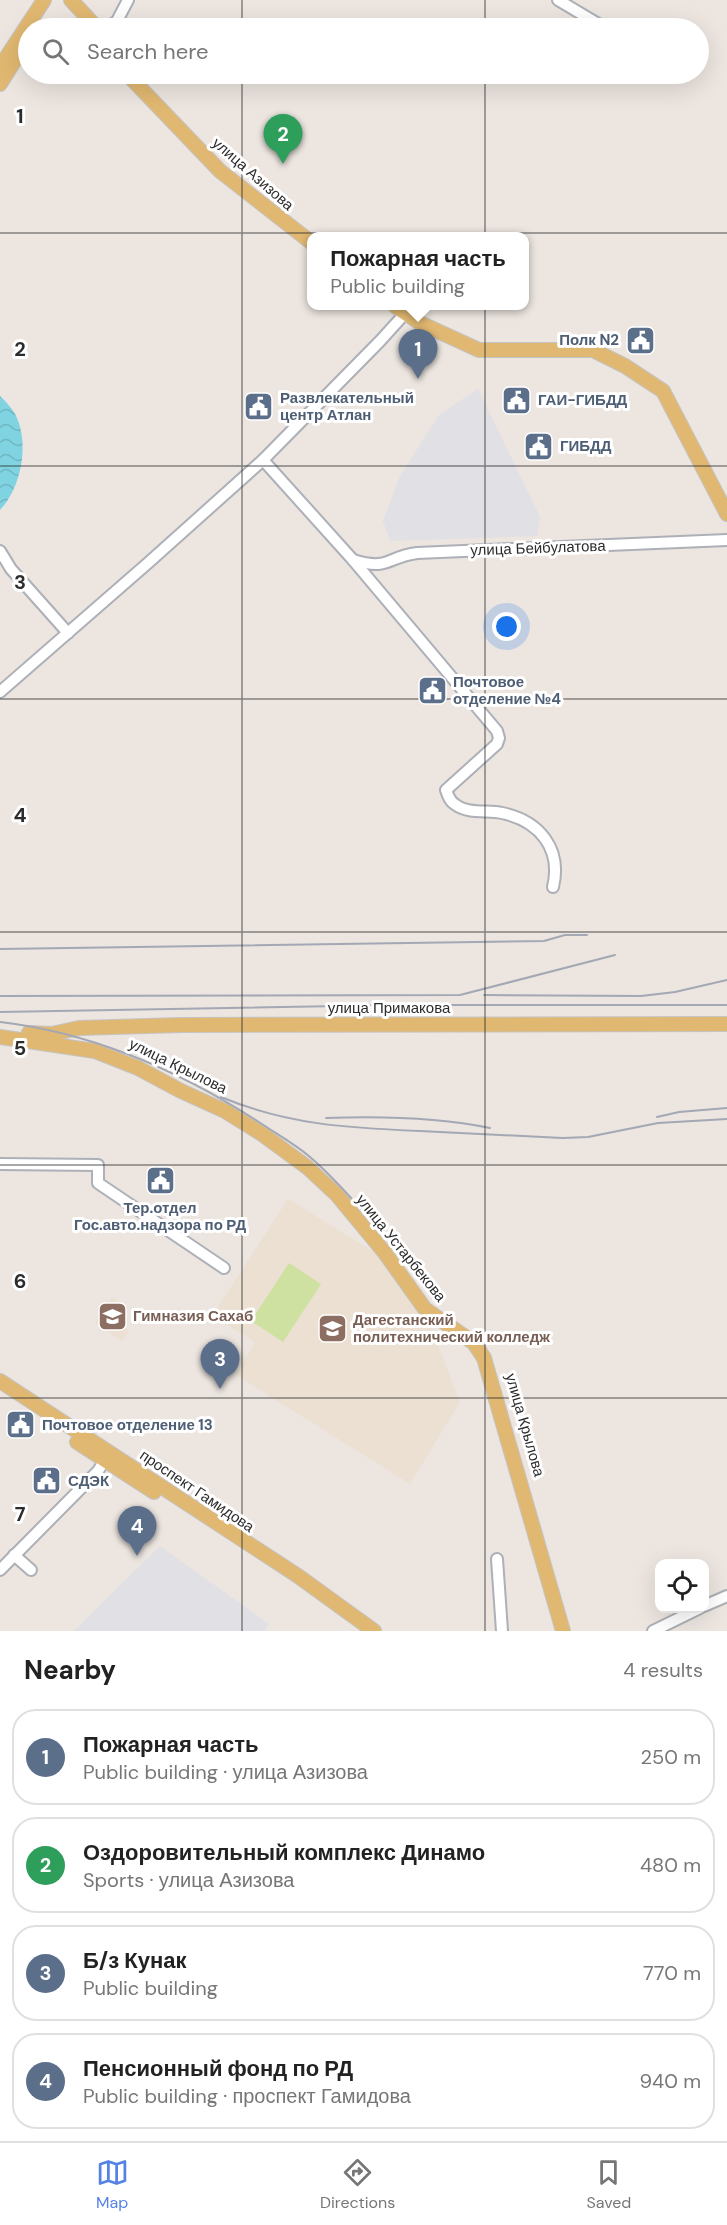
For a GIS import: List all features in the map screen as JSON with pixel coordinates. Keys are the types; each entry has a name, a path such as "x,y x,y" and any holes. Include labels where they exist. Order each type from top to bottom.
{"main road":[{"path":"32,18 44,0"},
{"path":"42,18 54,0"},
{"path":"61,0 78,18"},
{"path":"70,0 87,18"},
{"path":"0,67 18,40"},
{"path":"0,84 18,56"},
{"name":"улица Азизова","path":"137,84 220,171 307,239"},
{"name":"улица Азизова","path":"146,84 224,167 307,233"},
{"path":"406,310 420,323 479,350 592,350 625,366 663,391 727,514"},
{"path":"408,310 469,342 485,346 591,345 615,355 667,389 727,503"},
{"name":"улица Примакова","path":"57,1035 79,1028 181,1025 727,1024"},
{"path":"0,1032 57,1035"},
{"name":"улица Примакова","path":"57,1035 78,1039 185,1032 727,1032"},
{"name":"улица Устарбекова","path":"0,1037 57,1035 138,1068 225,1111 291,1154 337,1195 362,1223 425,1309 474,1342 484,1358 564,1631"},
{"name":"улица Крылова","path":"78,1039 184,1084 289,1148 340,1192 377,1236 424,1301 476,1335 486,1349 564,1631"},
{"name":"проспект Гамидова","path":"0,1381 104,1456 294,1583 360,1631"},
{"name":"проспект Гамидова","path":"0,1392 298,1576 374,1631"}],"street":[{"path":"119,18 128,0"},
{"path":"558,0 588,18"},
{"path":"0,692 263,460 402,310"},
{"path":"263,460 353,560 497,731 499,738 497,744 446,790 450,800 457,807 503,813 535,825 547,840 555,861 556,873 553,888"},
{"name":"улица Бейбулатова","path":"353,560 378,565 405,554 727,540"},
{"path":"0,551 23,583 68,633"},
{"path":"0,1164 98,1165 98,1184 224,1268"},
{"path":"0,1570 98,1471 104,1456"},
{"path":"14,1555 31,1570"},
{"path":"497,1559 502,1631"},
{"path":"709,1604 727,1596"},
{"path":"653,1631 690,1613"}],"shaded area":[{"path":"478,389 540,517 537,536 390,541 383,521 400,476 439,415"},
{"name":"Дагестанский политехнический колледж","path":"288,1199 386,1259 423,1307 460,1402 410,1484 236,1375 255,1342 212,1316"},
{"name":"Гимназия Сахаб","path":"112,1297 128,1308 118,1323 129,1331 122,1341 95,1323"},
{"path":"160,1546 269,1624 264,1631 74,1631"}],"green space":[{"path":"289,1263 321,1284 283,1342 251,1321"}],"water":[{"path":"0,396 17,418 21,429 22,454 18,479 0,510"}],"railway":[{"path":"0,949 544,941 565,935 587,935"},
{"path":"0,996 460,995 615,955"},
{"path":"484,995 641,996 675,992 727,980"},
{"path":"0,1012 399,1005 727,1005"},
{"path":"0,1022 35,1027 105,1046 204,1089 305,1153 337,1183 379,1229"},
{"path":"221,1097 270,1114 344,1126 563,1138 588,1137 658,1123 727,1119"},
{"path":"657,1117 679,1112 727,1108"},
{"path":"326,1118 408,1118 490,1128"}],"place":[{"name":"Оздоровительный комплекс Динамо","path":"283,164"},
{"name":"Полк N2","path":"640,340"},
{"name":"Пожарная часть","path":"418,379"},
{"name":"ГАИ-ГИБДД","path":"517,400"},
{"name":"Развлекательный центр Атлан","path":"259,407"},
{"name":"ГИБДД","path":"539,446"},
{"name":"Почтовое отделение №4","path":"432,691"},
{"name":"Тер.отдел Гос.авто.надзора по РД","path":"160,1181"},
{"name":"Гимназия Сахаб","path":"112,1316"},
{"name":"Дагестанский политехнический колледж","path":"332,1329"},
{"name":"Б/з Кунак","path":"220,1389"},
{"name":"Почтовое отделение 13","path":"21,1425"},
{"name":"СДЭК","path":"47,1481"},
{"name":"Пенсионный фонд по РД","path":"137,1556"}]}
